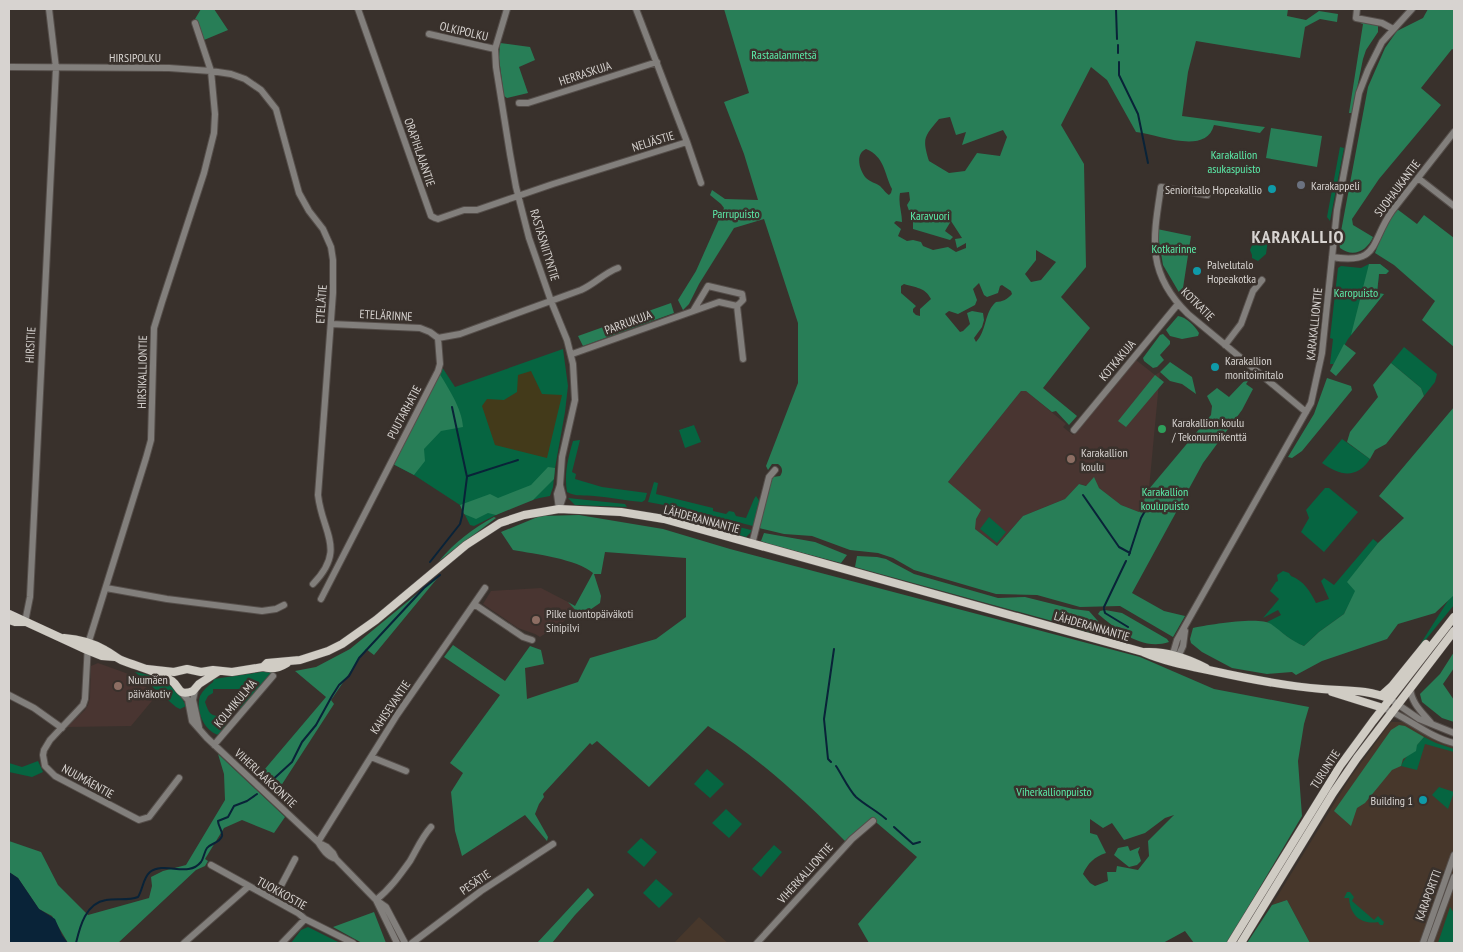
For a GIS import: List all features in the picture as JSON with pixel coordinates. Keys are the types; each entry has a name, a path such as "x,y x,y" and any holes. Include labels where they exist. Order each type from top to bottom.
{"main road":[{"name":"LÄHDERANNANTIE","path":"192,670 200,672 213,670 232,672 263,667 268,669 276,668 328,651 356,635 376,620 448,558 488,530 500,523 524,515 559,509 600,510 640,515 1143,652 1157,652 1194,662 1211,671 1323,689 1350,690 1382,695 1390,699"},
{"path":"1382,695 1392,686 1454,610"},
{"path":"9,614 64,638 74,638 88,647 105,650 115,657 147,669 174,683 177,689 182,692 189,693 197,687"},
{"name":"TURUNTIE","path":"1231,943 1332,778 1383,708 1454,617"},
{"path":"9,620 25,622"},
{"name":"TURUNTIE","path":"1241,943 1333,793 1392,711 1454,631"},
{"path":"147,669 178,672 185,669 192,670"},
{"name":"LÄHDERANNANTIE","path":"197,687 219,672"},
{"name":"LÄHDERANNANTIE","path":"1323,689 1383,708"}],"street":[{"name":"HIRSITIE","path":"25,622 30,597 56,68 49,9"},
{"name":"ORAPIHLAJANTIE","path":"358,9 431,216 438,218 464,210 477,210 518,196"},
{"name":"RASTASNIITYNTIE","path":"507,9 495,50 501,100 518,196 534,254 572,354 575,400 562,457 560,485 563,497 559,509"},
{"name":"NELJÄSTIE","path":"518,196 687,142 636,9"},
{"path":"1357,9 1356,18 1382,23 1393,29"},
{"name":"KARAKALLIONTIE","path":"1175,658 1177,640 1311,403 1320,368 1337,210 1360,93 1375,55 1393,29 1412,9"},
{"path":"195,23 211,71"},
{"name":"OLKIPOLKU","path":"429,34 495,50"},
{"name":"HERRASKUJA","path":"519,103 528,103 657,62"},
{"name":"HIRSIPOLKU","path":"9,67 169,68 211,71"},
{"name":"ETELÄTIE","path":"211,71 231,74 245,79 261,90 276,109 299,193 309,211 324,229 330,247 334,282 318,495 322,519 331,540 331,552 327,567 314,584"},
{"name":"HIRSIKALLIONTIE","path":"88,647 150,440 154,328 202,180 214,134 215,114 211,71"},
{"name":"SUOHAUKANTIE","path":"1332,257 1354,259 1367,255 1375,244 1386,220 1454,132"},
{"path":"687,142 702,183"},
{"path":"1418,178 1454,206"},
{"name":"KOTKATIE","path":"1207,195 1161,187 1154,233 1155,253 1159,270 1178,304 1306,412"},
{"path":"438,338 460,334 588,287 608,271 618,268"},
{"path":"1225,345 1241,324 1253,291 1262,280"},
{"path":"693,311 708,286 742,294 743,300 737,306 744,359"},
{"name":"PARRUKUJA","path":"572,354 719,302 737,306"},
{"name":"KOTKAKUJA","path":"1074,430 1178,304"},
{"name":"ETELÄRINNE","path":"331,324 420,328 438,338"},
{"name":"PUUTARHATIE","path":"321,599 438,370 440,364 438,338"},
{"path":"752,544 769,477 775,470"},
{"path":"106,588 167,599 240,608 269,610 284,605"},
{"name":"KAHISEVANTIE","path":"318,842 397,715 485,588"},
{"path":"474,604 524,637 532,640"},
{"name":"NUUMÄENTIE","path":"88,647 85,699 79,710 50,740 44,750 42,756 45,766 49,771 133,818 143,820 149,817 179,778"},
{"path":"192,670 198,677 197,687"},
{"path":"174,683 178,672"},
{"name":"KOLMIKULMA","path":"214,745 273,676"},
{"name":"VIHERLAAKSONTIE","path":"197,687 193,700 199,728"},
{"path":"1410,688 1415,707 1432,724"},
{"name":"VIHERLAAKSONTIE","path":"182,692 188,700 192,721 214,745 318,842 330,857 336,859 376,900 386,907 405,943"},
{"path":"9,695 34,708 62,728"},
{"name":"LÄHDERANNANTIE","path":"1390,699 1419,719 1454,733"},
{"name":"LÄHDERANNANTIE","path":"1383,708 1392,711 1433,735 1454,743"},
{"path":"371,757 406,771"},
{"name":"VIHERKALLIONTIE","path":"757,943 849,842 873,821"},
{"path":"376,900 396,881 431,827"},
{"name":"PESÄTIE","path":"412,943 481,891 553,844"},
{"name":"KARAPORTTI","path":"1423,943 1454,855"},
{"path":"274,899 295,859"},
{"path":"211,865 249,886"},
{"name":"KARAPORTTI","path":"1430,943 1454,877"},
{"name":"TUOKKOSTIE","path":"184,943 249,886 300,914 305,919 354,943"},
{"name":"VIHERLAAKSONTIE","path":"376,900 397,943"},
{"path":"282,943 305,919"}],"shaded area":[{"name":"Karakallion koulu","path":"1136,360 1155,375 1160,372 1149,489 1139,512 1121,505 1099,488 1079,484 1065,499 1023,516 997,546 975,529 948,482 1021,391 1026,391 1066,424 1063,427 1073,435"},
{"name":"Pilke luontopäiväkoti Sinipilvi","path":"541,588 568,602 578,612 540,637 518,628 483,604 491,591"},
{"name":"Nuumäen päiväkotiv","path":"98,663 134,676 156,696 131,726 67,727 88,705 91,666"},
{"path":"1391,722 1405,722 1454,745 1454,943 1310,943 1287,900 1272,905 1350,778"},
{"path":"699,917 728,943 674,943"}],"green space":[{"path":"201,9 214,9 228,30 204,40 195,19"},
{"name":"Karavuori","path":"724,9 1288,9 1287,16 1306,20 1319,11 1338,14 1337,22 1320,19 1305,27 1300,58 1196,41 1188,72 1182,116 1265,127 1260,133 1214,125 1209,134 1202,139 1180,141 1136,132 1107,80 1091,67 1061,125 1084,164 1086,267 1061,297 1090,328 1043,388 1077,416 1069,425 1056,411 1052,412 1026,391 1021,391 948,482 981,510 976,519 975,529 997,546 1023,516 1065,499 1079,484 1086,486 1094,477 1099,488 1121,505 1139,512 1149,489 1211,415 1212,406 1207,396 1217,388 1229,397 1249,376 1251,377 1246,384 1253,389 1242,410 1203,463 1132,593 1164,611 1185,616 1173,637 1120,606 1080,607 1037,595 996,594 914,570 893,558 878,553 850,550 812,536 784,534 759,528 771,480 773,477 780,476 782,471 778,464 772,464 768,470 766,466 798,383 798,323 764,219 734,228 699,284 689,304 683,310 678,300 696,271 724,208 710,195 712,190 725,199 758,200 744,154 724,102 749,93","holes":["950,117 956,135 966,132 962,145 1003,130 1007,137 1000,156 977,153 965,171 949,173 929,161 925,142 927,134 939,119","866,149 877,156 892,189 889,195 864,175 860,167 860,155","909,192 910,200 907,205 913,222 913,229 950,240 953,237 945,231 951,221 962,238 955,239 957,248 966,243 966,248 956,252 948,247 933,250 923,246 921,242 907,241 898,236 901,229 894,223 896,221 902,222 900,193","1036,250 1056,262 1041,280 1031,282 1025,274 1036,260","979,283 984,295 987,297 998,293 1002,285 1011,291 1012,294 1005,300 996,302 992,306 980,338 976,342 974,338 982,327 983,313 972,311 967,313 970,324 960,332 945,314 949,311 958,314 975,305 977,300 973,289","904,284 923,290 931,299 920,309 920,316 913,312 916,306 901,293 901,286"]},
{"path":"1428,9 1454,9 1454,50 1452,49 1421,88 1441,105 1379,179 1352,219 1353,225 1373,237 1370,242 1359,252 1345,251 1340,248 1339,242 1368,87 1385,48 1397,31 1423,18"},
{"path":"1360,23 1378,25 1378,32 1366,50 1352,113 1349,113 1363,24"},
{"path":"500,43 530,47 535,60 519,67 528,93 507,98 504,96 499,58"},
{"path":"1271,128 1322,136 1317,167 1266,158"},
{"path":"1340,147 1344,148 1330,221 1327,217"},
{"path":"1397,209 1417,224 1424,215 1454,238 1454,347 1422,320 1435,301 1394,265 1375,253 1388,220"},
{"name":"Kotkarinne","path":"1157,229 1191,236 1183,288 1180,294 1163,265"},
{"path":"1255,238 1268,240 1266,254 1258,261 1252,258 1250,250"},
{"name":"Karopuisto","path":"1369,264 1380,264 1389,271 1386,274 1379,274 1377,293 1384,294 1348,339 1334,364 1330,364 1333,339 1330,338 1338,268 1341,266 1361,268"},
{"path":"1369,264 1380,264 1389,271 1386,274 1379,274 1377,293 1384,294 1351,335"},
{"path":"671,303 674,313 583,346 578,336"},
{"path":"1178,316 1193,325 1199,333 1198,336 1182,339 1170,336 1166,330"},
{"path":"1163,334 1170,341 1170,344 1160,355 1164,360 1157,367 1153,368 1143,358 1160,335"},
{"path":"1344,344 1356,353 1336,376 1330,371"},
{"path":"1404,347 1437,374 1435,382 1424,396 1421,388 1391,363"},
{"path":"563,349 568,386 553,487 550,496 521,504 474,526 470,525 460,505 414,475 391,463 440,364 455,387"},
{"path":"1170,362 1192,377 1196,394 1182,384 1170,381 1160,372"},
{"path":"1391,363 1421,388 1424,396 1386,444 1375,450 1370,459 1347,442 1350,432 1378,397 1373,385"},
{"path":"438,371 457,405 463,427 441,431 424,449 425,461 414,475 391,463"},
{"path":"1155,375 1164,382 1126,427 1118,421"},
{"path":"1327,378 1351,386 1352,390 1302,451 1292,458 1288,457 1314,414"},
{"path":"1454,407 1454,595 1435,613 1398,624 1387,639 1322,661 1296,675 1292,672 1267,674 1232,668 1202,652 1191,643 1190,639 1193,628 1233,622 1256,621 1271,624 1304,646 1319,632 1344,614 1355,591 1347,582 1378,543 1404,518 1379,496"},
{"path":"694,425 701,442 685,448 679,430"},
{"path":"1342,439 1370,459 1360,470 1342,473 1322,463"},
{"path":"580,440 572,472 576,474 575,479 602,487 647,493 645,500 642,502 577,495 567,492 566,472 573,441"},
{"path":"548,467 555,468 554,479 533,500 496,515 488,513 476,519 464,514 460,505 490,494 498,498 531,485"},
{"path":"654,482 658,483 656,494 713,508 713,511 726,514 729,511 734,512 736,516 746,518 756,496 760,502 753,526 648,502"},
{"path":"1325,488 1329,488 1358,512 1324,552 1301,532 1309,518 1306,510"},
{"path":"568,498 625,504 627,507 575,505"},
{"path":"671,510 752,531 746,537 667,514"},
{"name":"Viherkallionpuisto","path":"579,515 663,529 730,549 1140,657 1214,689 1309,707 1304,724 1298,761 1302,816 1227,943 1194,943 1185,931 1163,943 869,943 858,924 917,857 871,818 846,842 780,780 727,738 708,726 649,787 597,741 592,745 590,743 543,794 544,797 535,814 548,837 547,841 525,815 462,856 455,831 451,792 463,773 450,763 500,695 444,657 453,645 505,681 530,646 541,650 544,664 525,668 527,699 578,682 590,658 656,639 686,617 686,558 605,552 601,574 594,574 601,596 600,603 581,616 568,602 575,606 593,573 577,564 544,555 513,550 501,532 540,516","holes":["1174,815 1148,841 1149,856 1138,870 1117,866 1116,872 1107,872 1108,881 1095,886 1083,874 1092,861 1106,853 1097,835 1090,833 1090,819 1103,828 1112,823 1124,840 1145,833 1165,818"]},
{"path":"494,517 496,518 439,561 464,536"},
{"path":"989,517 1006,532 997,543 980,529"},
{"path":"764,533 815,542 847,555 841,563 769,544 761,541"},
{"path":"1373,539 1378,543 1348,582 1356,591 1344,614 1319,632 1304,646 1296,643 1267,622 1281,615 1278,610 1263,618 1279,599 1270,591 1278,581 1277,575 1283,571 1289,573 1306,587 1316,603 1329,599 1321,581 1324,578 1334,585"},
{"path":"857,556 886,559 914,574 998,598 1025,597 1089,611 1105,629 1100,633 1089,633 1063,624 855,567"},
{"path":"440,575 374,655 366,649 331,700 334,704 277,792 259,776 326,697 295,671 316,667 350,649"},
{"path":"1454,595 1454,605 1414,654 1451,596"},
{"path":"1100,611 1122,613 1167,639 1169,642 1149,644 1130,637 1098,614"},
{"path":"1454,652 1454,668 1443,684 1454,700 1454,722 1442,718 1422,702 1420,694 1440,674"},
{"path":"274,670 272,675 240,712 240,702 245,702 246,689 213,689 213,693 208,696 205,702 211,714 219,716 221,713 223,714 226,727 219,735 209,730 202,720 199,702 201,694 214,679"},
{"path":"135,672 151,676 172,687 186,706 180,709 176,707"},
{"path":"1399,725 1405,726 1424,737 1417,745 1416,751 1403,759 1401,766 1392,770 1365,803 1357,808 1351,826 1334,811 1391,730"},
{"path":"1424,737 1454,749 1454,752 1425,744 1417,770 1401,766 1402,763"},
{"path":"218,754 285,817 274,833 242,820 224,828 205,859 208,861 205,866 196,870 118,943 68,943 52,916 39,909 18,878 9,872 9,841 41,852 58,885 88,915 149,898 152,886 151,877 163,871 186,865 225,800 224,774"},
{"path":"38,761 43,772 32,777 9,772 9,763 22,767"},
{"path":"707,769 724,784 710,798 694,784"},
{"path":"1439,787 1454,792 1448,809 1432,795"},
{"path":"726,809 742,824 729,838 712,823"},
{"path":"641,838 657,852 644,867 627,852"},
{"path":"774,845 782,852 761,877 752,869"},
{"path":"1128,846 1130,851 1140,847 1138,852 1141,861 1137,865 1129,867 1114,855 1118,848"},
{"path":"656,879 673,894 659,908 643,893"},
{"path":"588,888 594,895 552,943 537,943"},
{"path":"1347,892 1350,892 1354,897 1352,901 1374,920 1378,916 1384,922 1383,925 1380,925 1378,922 1366,922 1358,918 1354,914 1349,898 1344,898"},
{"path":"1287,900 1310,943 1247,943 1272,905"},
{"path":"1450,907 1454,913 1454,941 1452,943 1438,943"},
{"path":"374,912 386,943 362,943 333,927"},
{"path":"308,927 340,943 291,943 301,930"}],"sand":[{"path":"531,371 542,394 562,395 547,458 495,445 482,406 487,399 504,400 517,392 518,375"}],"water":[{"path":"9,872 18,878 39,909 55,919 68,943 9,943"}],"waterway":[{"path":"1116,9 1117,39"},
{"path":"1118,45 1118,53"},
{"path":"1119,62 1119,75 1138,114 1148,163"},
{"path":"430,562 460,524 462,516 467,477 452,407"},
{"path":"468,476 518,460"},
{"path":"1083,495 1119,547 1130,553"},
{"path":"1129,555 1145,511"},
{"path":"1104,607 1126,561"},
{"path":"268,784 292,762 302,742 316,725 339,685 349,676 359,658 424,588 440,575"},
{"path":"1104,609 1105,613 1128,627"},
{"path":"831,762 828,759 824,719 834,649"},
{"path":"836,766 856,797 886,819"},
{"path":"76,943 85,916 93,906 106,900 138,897 144,880 150,872 156,869 190,869 196,867 201,862 207,848 217,842 222,836 218,821 228,817 234,806 247,801 257,794"},
{"path":"894,827 913,844 920,842"}],"place":[{"name":"Karakappeli","path":"1301,185"},
{"name":"Senioritalo Hopeakallio","path":"1272,189"},
{"name":"Palvelutalo Hopeakotka","path":"1197,271"},
{"name":"Karakallion monitoimitalo","path":"1215,367"},
{"name":"Karakallion koulu / Tekonurmikenttä","path":"1162,429"},
{"name":"Karakallion koulu","path":"1071,459"},
{"name":"Pilke luontopäiväkoti Sinipilvi","path":"536,620"},
{"name":"Nuumäen päiväkotiv","path":"118,686"},
{"name":"Building 1","path":"1423,800"}],"district":[{"name":"KARAKALLIO","path":"1298,236"}],"park label":[{"name":"Rastaalanmetsä","path":"784,54"},
{"name":"Karakallion asukaspuisto","path":"1234,161"},
{"name":"Parrupuisto","path":"736,213"},
{"name":"Karakallion koulupuisto","path":"1165,498"}]}
